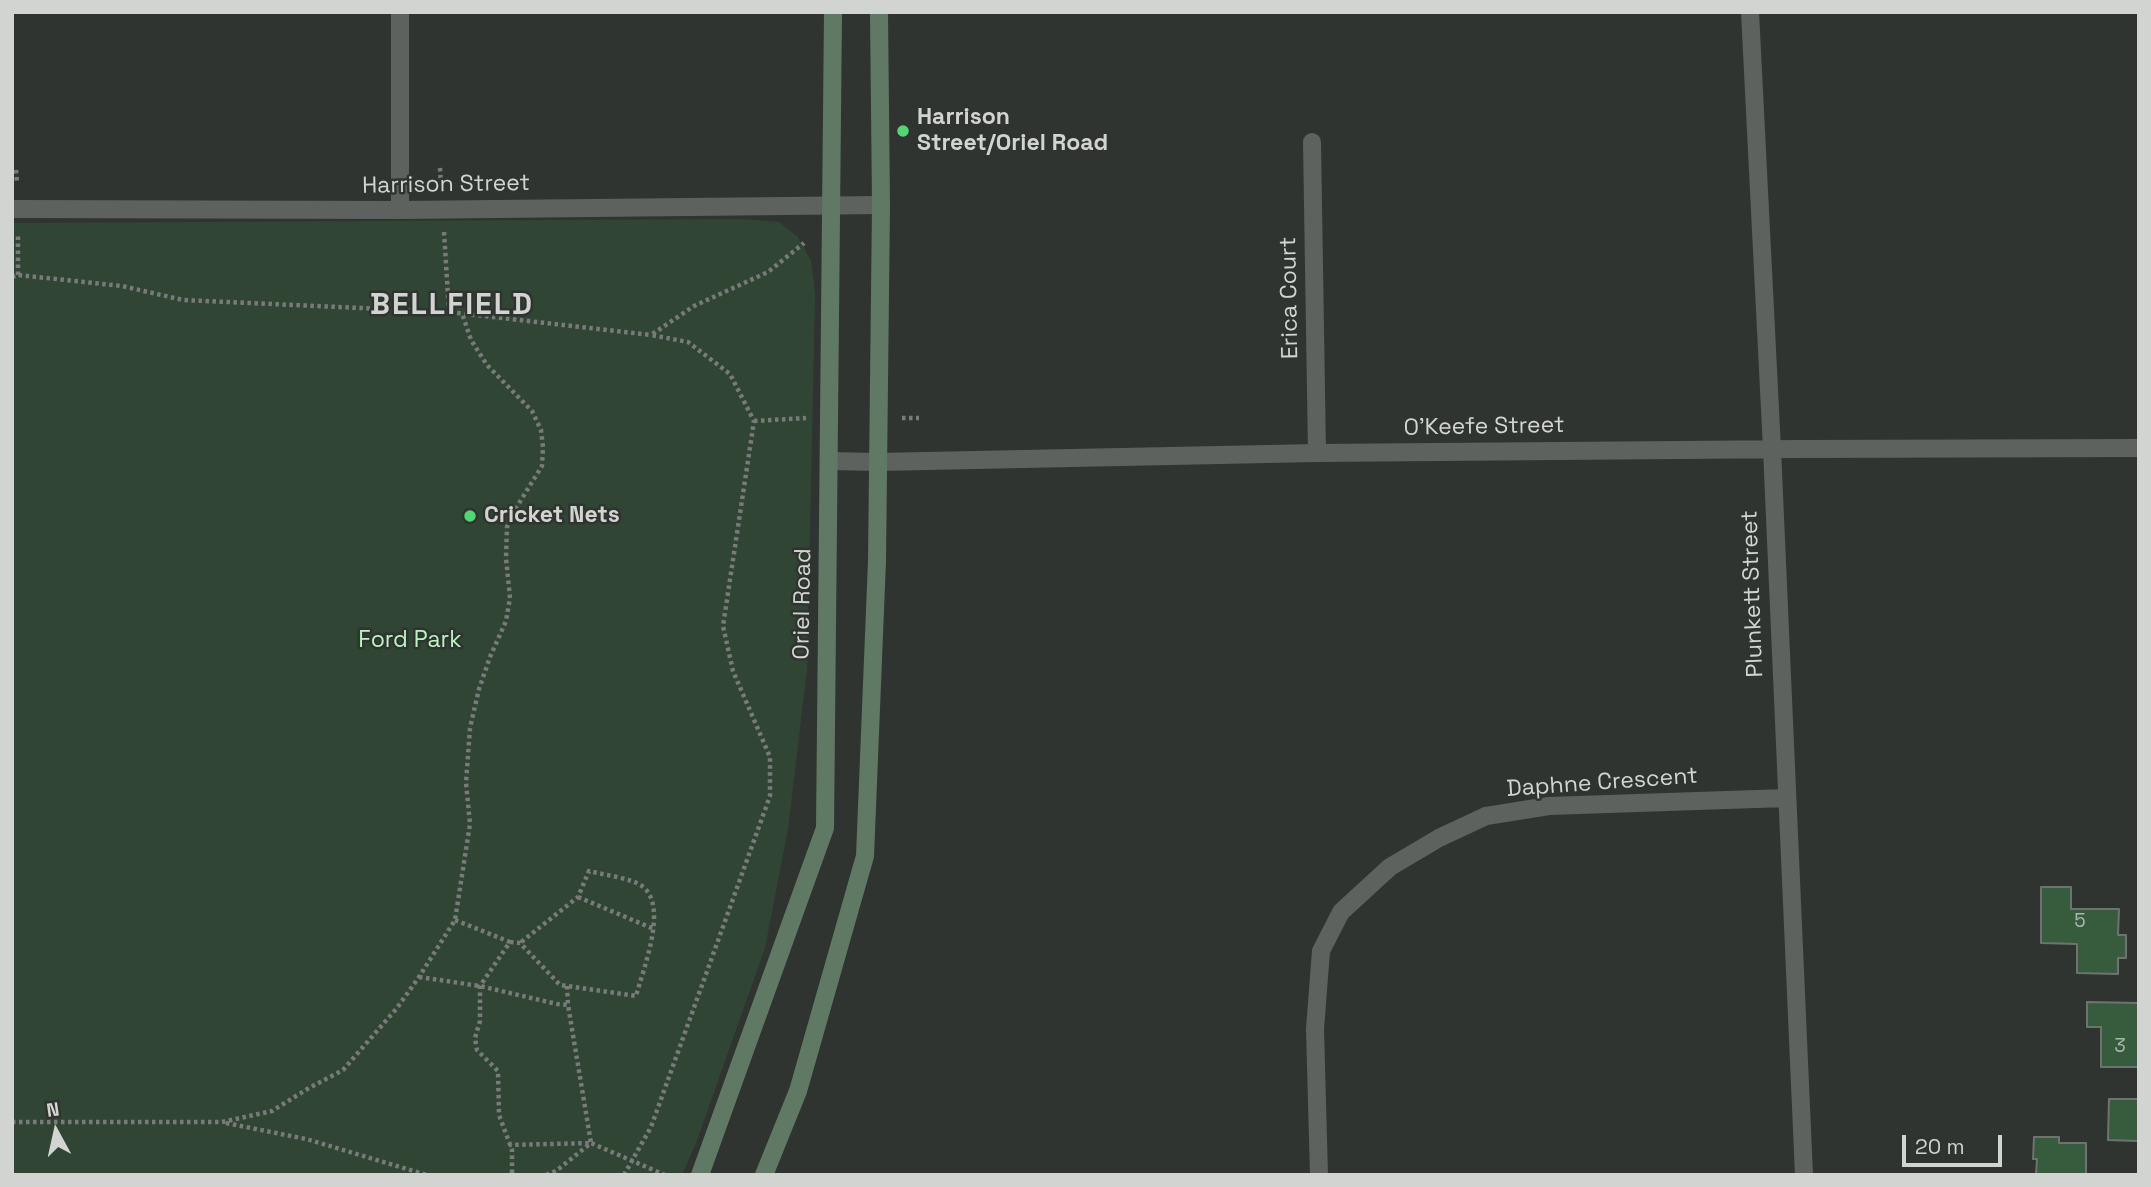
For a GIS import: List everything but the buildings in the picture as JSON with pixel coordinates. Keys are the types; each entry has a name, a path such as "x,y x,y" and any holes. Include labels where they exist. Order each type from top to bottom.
{"main road":[{"name":"Oriel Road","path":"700,1175 825,828 833,12"},
{"path":"764,1175 798,1091 865,856 877,561 881,205 879,12"}],"street":[{"path":"400,12 400,210"},
{"name":"Plunkett Street","path":"1749,12 1772,449 1804,1175"},
{"name":"Erica Court","path":"1312,142 1317,453"},
{"name":"Harrison Street","path":"12,209 400,210 881,205"},
{"name":"O'Keefe Street","path":"830,461 1317,453 2139,448"},
{"name":"Daphne Crescent","path":"1319,1175 1315,1029 1321,951 1341,912 1390,867 1438,838 1486,816 1549,806 1786,798"}],"path":[{"path":"440,168 449,312"},
{"path":"651,335 694,306 768,272 804,243"},
{"path":"12,277 18,275 122,286 183,300 449,312 651,335 688,342 730,373 754,421 723,626 733,671 769,757 770,796 651,1127 624,1175"},
{"path":"222,1122 272,1111 343,1070 397,1007 455,920 470,824 466,783 470,728 479,689 506,621 510,598 506,558 507,527 542,466 543,447 541,430 532,411 487,365 471,340 462,313"},
{"path":"455,920 510,942 520,943 560,985 636,996 654,929 654,904 649,892 640,884 589,872 578,897 520,943"},
{"path":"578,897 654,929"},
{"path":"510,942 481,986 480,1021 475,1038 477,1050 498,1071 499,1115 512,1150 512,1175"},
{"path":"419,977 481,986 568,1005"},
{"path":"567,986 591,1143"},
{"path":"12,1122 222,1122 306,1139 427,1175"},
{"path":"546,1175 556,1171 591,1143"},
{"path":"509,1145 591,1143 665,1175"}],"green space":[{"name":"Ford Park","path":"741,219 779,222 798,237 811,261 815,294 807,669 788,829 765,948 696,1143 682,1175 12,1175 12,223"}],"place":[{"name":"Harrison Street/Oriel Road","path":"903,131"},
{"name":"Cricket Nets","path":"470,516"}],"district":[{"name":"BELLFIELD","path":"452,306"}]}
